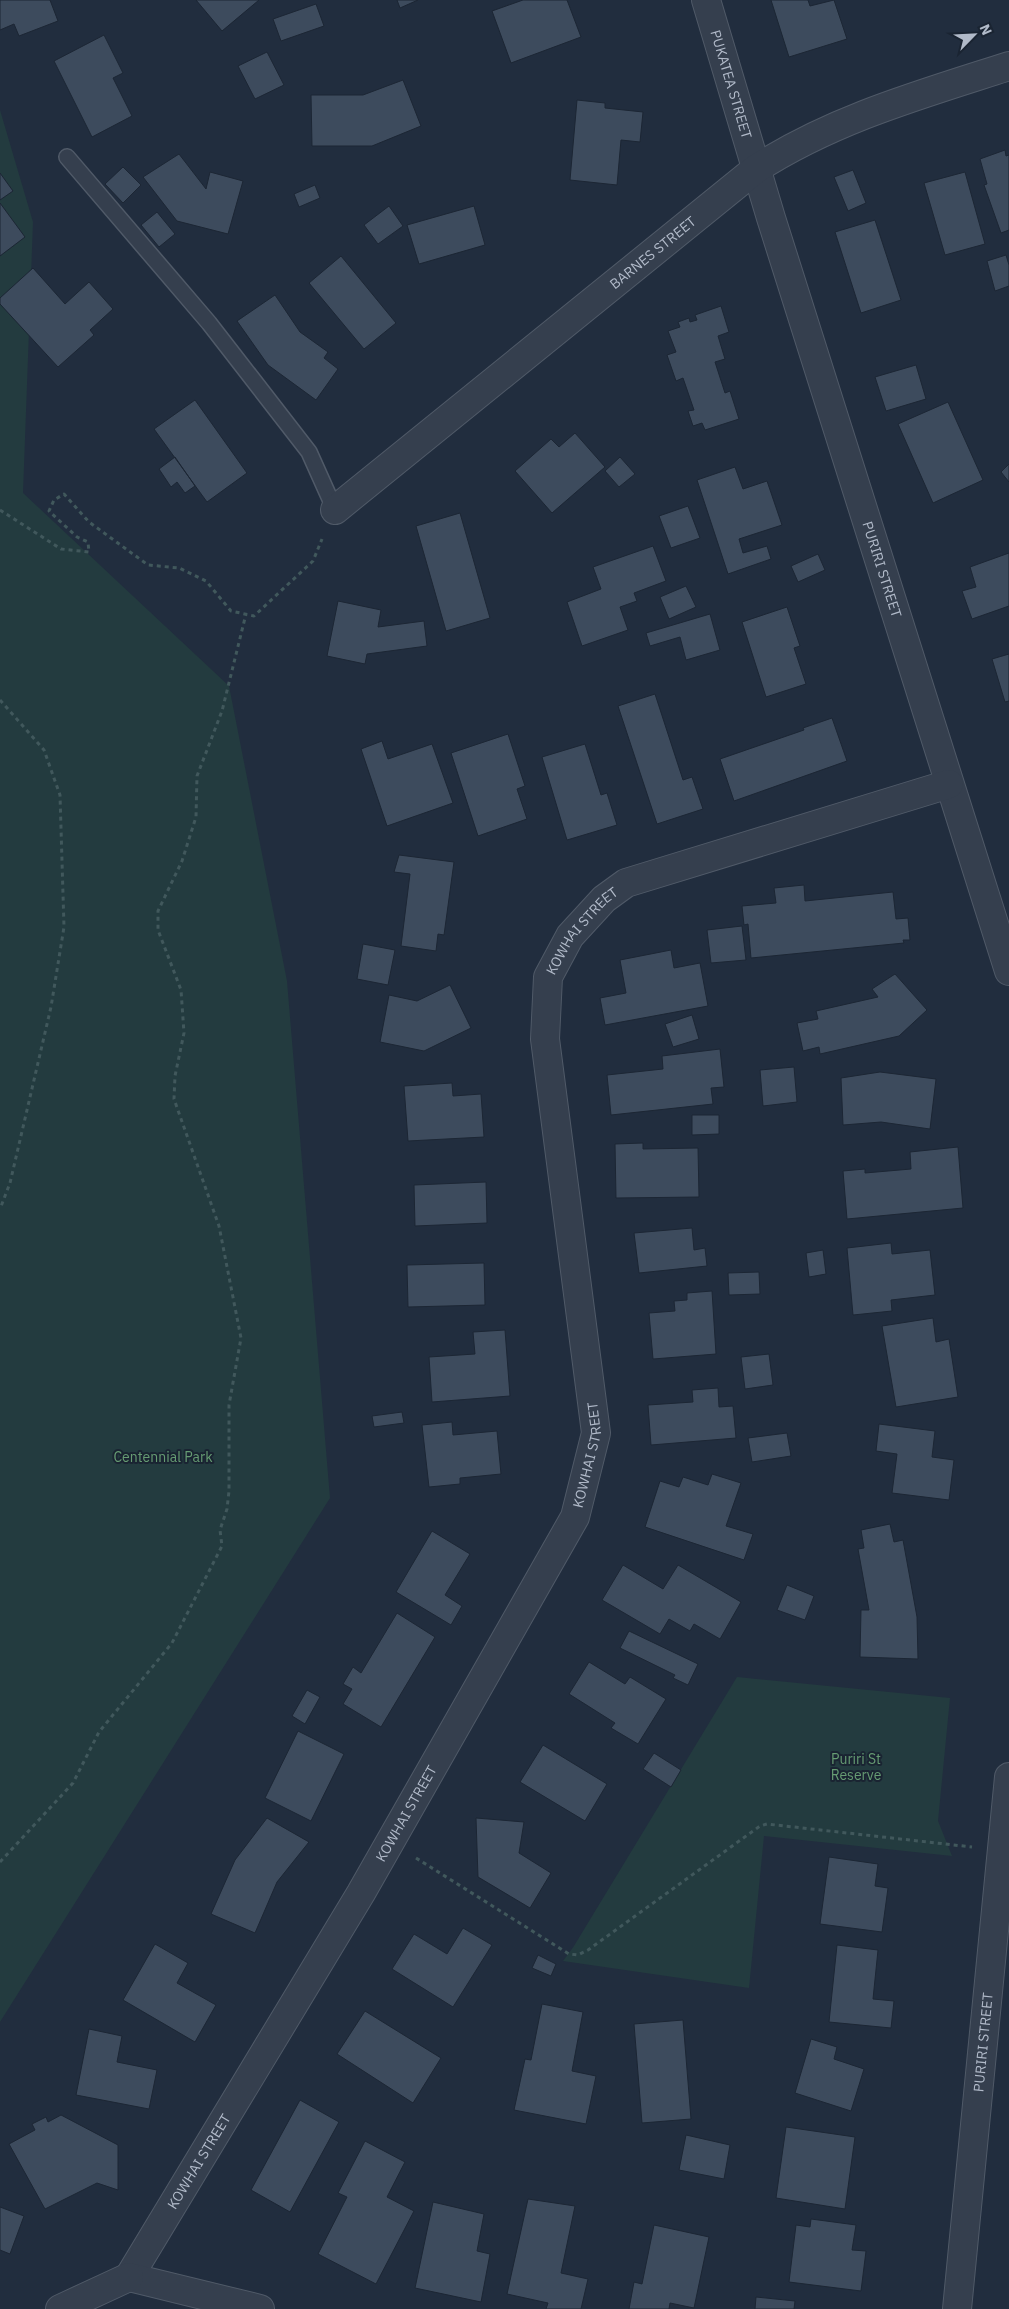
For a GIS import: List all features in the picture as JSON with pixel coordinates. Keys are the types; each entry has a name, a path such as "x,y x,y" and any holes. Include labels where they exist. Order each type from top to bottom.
{"street":[{"name":"PUKATEA STREET","path":"706,0 756,169"},
{"name":"BARNES STREET","path":"335,510 756,169 790,147 849,121 1009,66"},
{"name":"PURIRI STREET","path":"756,169 949,784 999,934 1009,971"},
{"name":"KOWHAI STREET","path":"129,2277 390,1842 575,1517 596,1433 546,1039 548,977 570,936 604,899 626,883 949,784"},
{"name":"PURIRI STREET","path":"957,2309 1009,1777"},
{"path":"60,2309 129,2277 260,2309"}],"lane":[{"path":"67,157 209,323 309,452 335,510"}],"path":[{"path":"0,510 61,549 89,552 88,542 76,537 49,511 54,500 64,494 89,522 148,565 179,568 206,582 231,611 254,616 313,561 335,510"},
{"path":"0,1862 73,1783 99,1732 172,1643 222,1546 220,1530 227,1509 229,1491 229,1405 241,1338 219,1226 174,1099 175,1076 184,1033 181,990 158,930 158,911 182,862 196,817 197,776 222,711 246,614"},
{"path":"0,700 44,750 60,795 64,927 51,1007 10,1183 0,1209"},
{"path":"390,1842 569,1954 578,1955 588,1950 760,1826 767,1824 1002,1851"}],"green space":[{"name":"Centennial Park","path":"0,110 33,222 23,493 229,686 287,981 330,1498 0,2022"},
{"name":"Puriri St Reserve","path":"737,1677 950,1698 938,1821 952,1856 764,1836 749,1988 563,1961 574,1946"}],"building":[{"path":"0,0 50,0 58,21 19,36 14,24 0,30"},
{"path":"196,0 259,0 222,31"},
{"path":"397,0 418,0 400,8"},
{"path":"523,0 567,0 581,37 511,63 492,11"},
{"path":"771,0 808,0 810,6 834,0 847,39 789,57"},
{"path":"316,4 324,26 281,41 273,19"},
{"path":"104,35 123,73 113,78 132,116 92,137 54,61"},
{"path":"267,52 284,85 255,99 238,66"},
{"path":"403,80 421,126 372,146 312,146 311,95 363,95"},
{"path":"577,100 605,103 605,108 643,112 640,142 621,140 617,185 570,180"},
{"path":"1005,150 1006,156 1009,155 1009,230 1001,233 984,185 987,184 980,159"},
{"path":"179,154 206,189 210,172 243,181 228,234 177,221 143,177"},
{"path":"123,167 141,185 123,203 105,184"},
{"path":"853,170 866,203 848,211 834,177"},
{"path":"965,172 985,244 945,255 924,183"},
{"path":"0,173 13,191 0,200"},
{"path":"315,185 320,198 299,207 294,194"},
{"path":"0,203 25,237 0,256"},
{"path":"389,206 403,226 378,244 364,225"},
{"path":"474,206 485,245 419,264 407,225"},
{"path":"157,212 175,234 159,247 141,225"},
{"path":"875,220 901,300 861,313 835,232"},
{"path":"1006,255 1009,265 1009,286 995,291 987,261"},
{"path":"341,256 396,323 364,349 309,283"},
{"path":"33,268 65,304 89,282 113,309 90,330 94,335 58,367 0,304 0,298"},
{"path":"275,295 300,332 328,352 324,358 338,369 316,400 268,365 237,321"},
{"path":"721,306 729,332 718,336 725,359 715,362 725,393 730,391 739,419 705,430 702,423 693,426 688,411 694,410 683,378 676,381 667,355 676,352 668,331 680,327 678,322 689,318 690,322 697,320 695,315"},
{"path":"916,365 926,399 886,411 875,377"},
{"path":"195,400 247,473 207,502 154,429"},
{"path":"948,402 983,480 933,503 898,424"},
{"path":"575,433 605,467 552,513 515,471 551,439 559,447"},
{"path":"175,457 195,486 185,493 177,482 171,487 159,469"},
{"path":"620,457 635,474 619,487 605,471"},
{"path":"1009,464 1009,482 1001,472"},
{"path":"735,467 743,489 767,481 782,525 739,539 743,553 767,546 771,559 728,574 697,480"},
{"path":"688,506 700,538 671,548 659,516"},
{"path":"460,513 490,618 446,631 416,526"},
{"path":"653,546 666,581 634,593 637,601 620,607 628,630 582,646 567,602 601,589 593,567"},
{"path":"1009,553 1009,606 972,619 962,591 976,587 970,567"},
{"path":"818,554 825,570 798,582 791,566"},
{"path":"686,586 696,607 669,619 660,597"},
{"path":"338,601 381,610 378,627 424,621 427,646 367,654 365,664 327,656"},
{"path":"787,607 800,646 794,648 806,684 766,697 742,622"},
{"path":"710,614 720,650 686,660 680,637 650,646 646,633"},
{"path":"1009,654 1009,701 1005,702 992,659"},
{"path":"655,694 683,780 692,777 703,809 657,824 618,706"},
{"path":"832,718 847,761 734,801 720,759 804,730 803,728"},
{"path":"508,734 525,786 517,789 527,819 478,836 451,753"},
{"path":"382,741 388,759 432,744 453,803 387,826 361,749"},
{"path":"585,744 601,795 607,793 617,825 567,840 542,757"},
{"path":"399,855 454,862 444,935 438,934 436,951 401,946 410,874 394,872"},
{"path":"804,885 805,901 893,892 896,919 908,918 910,940 903,940 904,943 751,958 748,924 744,925 742,906 776,903 774,888"},
{"path":"742,926 746,960 711,963 707,930"},
{"path":"363,944 395,950 388,985 357,979"},
{"path":"671,950 674,968 700,963 708,1006 605,1025 600,998 626,993 620,960"},
{"path":"895,974 927,1010 899,1036 820,1054 819,1047 803,1051 797,1023 818,1019 816,1011 878,997 872,989"},
{"path":"450,985 471,1028 424,1051 380,1042 389,995 417,1001"},
{"path":"692,1015 699,1039 673,1047 665,1024"},
{"path":"720,1049 724,1087 711,1088 713,1104 611,1115 607,1075 663,1069 662,1056"},
{"path":"794,1067 797,1102 763,1106 760,1070"},
{"path":"880,1072 936,1079 930,1129 881,1122 843,1125 841,1078"},
{"path":"452,1083 453,1096 481,1094 484,1137 408,1141 404,1086"},
{"path":"692,1115 719,1115 719,1134 692,1135"},
{"path":"643,1143 643,1149 698,1148 699,1197 616,1198 615,1144"},
{"path":"958,1147 963,1208 847,1219 843,1171 865,1169 865,1173 911,1169 910,1152"},
{"path":"486,1182 487,1223 415,1226 414,1185"},
{"path":"692,1228 694,1250 705,1248 707,1266 639,1273 634,1233"},
{"path":"891,1243 892,1254 930,1250 935,1295 891,1300 892,1311 853,1315 847,1248"},
{"path":"823,1250 826,1274 809,1277 806,1253"},
{"path":"484,1263 485,1305 408,1307 407,1265"},
{"path":"759,1272 760,1294 729,1295 728,1273"},
{"path":"712,1291 716,1354 653,1359 649,1313 675,1311 674,1301 687,1300 687,1293"},
{"path":"933,1318 936,1342 949,1339 958,1397 896,1407 882,1326"},
{"path":"505,1330 510,1396 432,1402 429,1357 475,1354 473,1332"},
{"path":"769,1354 773,1385 745,1389 741,1357"},
{"path":"718,1388 719,1407 733,1406 736,1438 651,1445 648,1405 693,1402 692,1390"},
{"path":"402,1412 404,1423 374,1427 372,1416"},
{"path":"452,1422 453,1435 497,1431 501,1474 460,1478 460,1484 429,1487 422,1425"},
{"path":"879,1424 935,1431 932,1457 954,1460 949,1500 892,1493 897,1454 876,1451"},
{"path":"787,1433 791,1456 752,1462 748,1438"},
{"path":"712,1474 741,1483 726,1526 753,1534 744,1560 645,1527 660,1481 679,1487 683,1477 708,1485"},
{"path":"890,1524 894,1542 903,1540 917,1617 918,1659 860,1657 861,1610 869,1610 858,1549 864,1548 861,1530"},
{"path":"432,1531 470,1554 445,1595 462,1606 451,1625 396,1592"},
{"path":"623,1565 663,1589 678,1565 741,1602 720,1639 694,1624 690,1631 669,1619 660,1634 602,1600"},
{"path":"787,1585 814,1596 805,1620 777,1610"},
{"path":"397,1613 435,1637 381,1727 343,1704 352,1689 343,1684 353,1667 361,1673"},
{"path":"629,1631 698,1664 688,1685 673,1678 675,1675 620,1648"},
{"path":"589,1662 625,1684 630,1677 666,1699 638,1744 611,1728 615,1723 569,1694"},
{"path":"307,1690 320,1697 305,1724 292,1716"},
{"path":"298,1731 344,1754 311,1821 265,1798"},
{"path":"543,1745 607,1784 585,1821 520,1782"},
{"path":"654,1753 681,1770 671,1787 643,1769"},
{"path":"267,1818 309,1842 277,1882 255,1933 211,1914 235,1860"},
{"path":"476,1818 524,1822 519,1853 551,1873 530,1908 478,1877"},
{"path":"829,1857 878,1864 875,1886 888,1888 882,1932 820,1924"},
{"path":"463,1928 492,1945 453,2007 392,1969 414,1934 447,1954"},
{"path":"155,1944 188,1963 177,1983 216,2005 195,2042 123,2000"},
{"path":"837,1945 878,1950 873,1999 894,2001 891,2028 829,2022"},
{"path":"538,1955 556,1964 551,1976 532,1968"},
{"path":"542,2004 583,2012 572,2071 596,2076 586,2124 514,2110 525,2059 531,2060"},
{"path":"365,2011 441,2058 413,2103 337,2054"},
{"path":"683,2020 691,2119 642,2123 634,2024"},
{"path":"89,2029 122,2036 117,2062 157,2070 149,2109 76,2095"},
{"path":"811,2039 837,2047 834,2059 864,2069 851,2111 795,2093"},
{"path":"300,2100 339,2122 290,2212 251,2190"},
{"path":"61,2115 118,2145 118,2190 97,2183 45,2209 9,2144 35,2130 32,2124 46,2117 48,2122"},
{"path":"786,2127 855,2137 845,2209 776,2198"},
{"path":"686,2135 730,2145 724,2179 679,2170"},
{"path":"365,2141 405,2162 387,2197 414,2211 376,2284 318,2254 347,2197 338,2193"},
{"path":"528,2199 575,2206 561,2273 588,2279 581,2309 546,2309 548,2303 507,2294"},
{"path":"433,2202 484,2214 477,2251 490,2254 481,2302 415,2288"},
{"path":"0,2207 24,2216 10,2254 0,2250"},
{"path":"811,2219 856,2225 852,2250 866,2251 861,2291 789,2282 796,2225 810,2227"},
{"path":"654,2225 709,2237 694,2308 670,2303 669,2309 629,2309 634,2282 642,2284"},
{"path":"756,2297 795,2301 794,2309 755,2309"}]}
